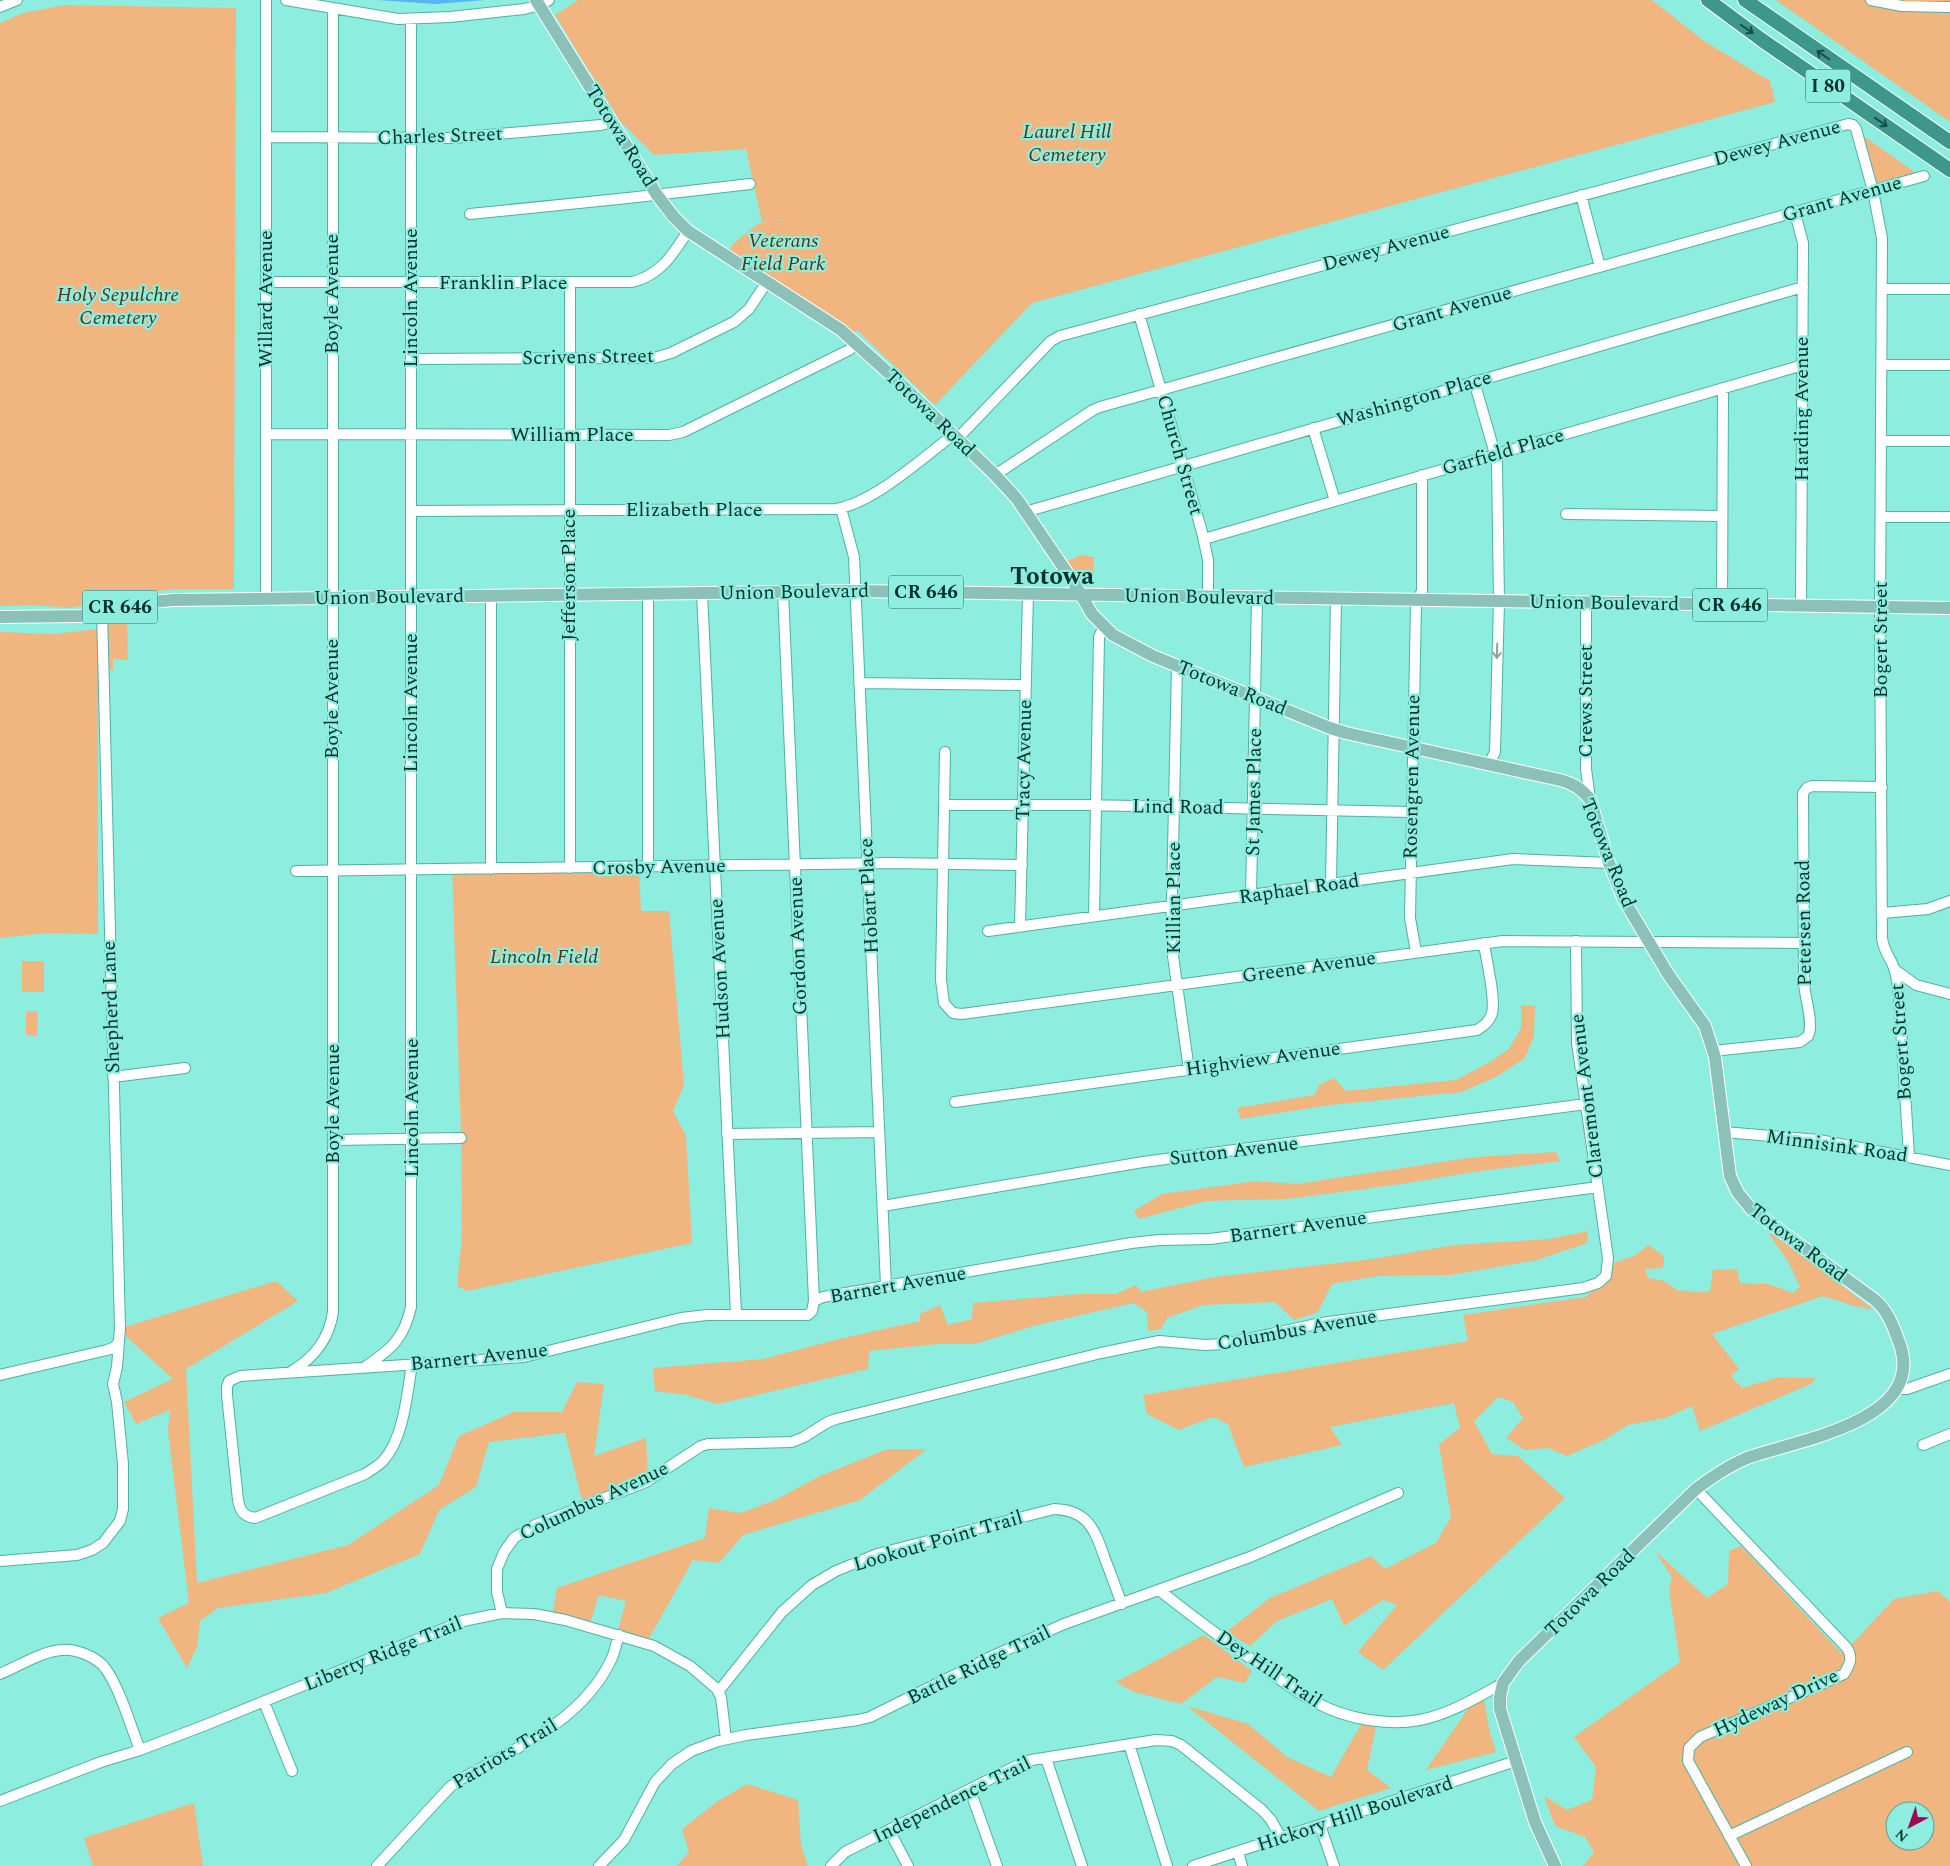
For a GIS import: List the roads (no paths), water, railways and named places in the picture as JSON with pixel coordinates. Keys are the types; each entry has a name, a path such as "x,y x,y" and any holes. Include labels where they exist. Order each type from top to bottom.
{"highway":[{"name":"I 80","path":"1708,0 1755,35 1950,170"},
{"name":"I 80","path":"1745,0 1950,142"}],"main road":[{"name":"Totowa Road","path":"542,2 657,194 673,216 688,230 822,317 857,344 995,475 1025,512 1092,614 1122,641 1177,666 1334,729 1569,782 1578,786 1590,799 1609,863 1624,900 1668,974 1705,1026 1713,1051 1730,1176 1742,1200 1752,1210 1875,1300 1886,1311 1900,1344 1902,1355 1902,1374 1896,1389 1887,1401 1856,1422 1835,1431 1747,1459 1719,1471 1696,1490 1518,1660 1503,1683 1500,1709 1535,1822 1555,1866"},
{"name":"Union Boulevard","path":"0,617 63,618 152,601 855,591 1208,598 1950,608"}],"street":[{"path":"0,7 17,0"},
{"name":"Willard Avenue","path":"266,0 266,599"},
{"name":"Totowa Road","path":"286,0 377,16 411,19 524,10 542,2"},
{"path":"1871,0 1902,6 1950,7"},
{"name":"Boyle Avenue","path":"289,1372 317,1351 326,1337 332,1322 333,1292 333,8"},
{"name":"Lincoln Avenue","path":"365,1367 384,1354 397,1341 406,1325 411,1307 411,19"},
{"name":"Charles Street","path":"266,137 412,139 462,137 601,125 613,122"},
{"name":"Dewey Avenue","path":"955,437 1055,338 1581,195 1848,124 1853,125"},
{"name":"Bogert Street","path":"1853,125 1856,129 1882,230 1880,607 1882,913 1884,952 1894,969 1899,996 1908,1156"},
{"name":"Grant Avenue","path":"995,475 1093,410 1924,176"},
{"path":"470,214 750,184"},
{"path":"1581,195 1600,267"},
{"name":"Harding Avenue","path":"1795,213 1803,243 1801,606"},
{"name":"Franklin Place","path":"266,282 632,282 646,278 668,261 688,230"},
{"name":"Scrivens Street","path":"411,359 654,358 671,353 734,322 749,309 767,282"},
{"name":"Jefferson Place","path":"570,283 570,868"},
{"name":"Washington Place","path":"1025,512 1803,287"},
{"path":"1882,289 1950,289"},
{"name":"Church Street","path":"1139,314 1204,539 1208,560 1208,598"},
{"name":"William Place","path":"266,434 668,435 683,432 850,350 857,344"},
{"name":"Garfield Place","path":"1204,539 1803,365"},
{"path":"1882,365 1950,365"},
{"path":"1474,381 1495,454 1497,470 1499,602 1495,752 1488,764"},
{"path":"1722,605 1723,388"},
{"path":"1313,428 1335,501"},
{"name":"Elizabeth Place","path":"411,511 825,510 841,508 867,499 955,437"},
{"path":"1882,440 1950,441"},
{"name":"Rosengren Avenue","path":"1416,952 1410,918 1416,602 1422,591 1422,475"},
{"name":"Hobart Place","path":"841,508 854,557 886,1286"},
{"path":"1566,514 1722,516"},
{"path":"1881,517 1950,517"},
{"name":"Gordon Avenue","path":"783,592 814,1300"},
{"name":"Hudson Avenue","path":"702,593 736,1314"},
{"name":"Tracy Avenue","path":"1020,926 1028,593"},
{"path":"648,594 648,867"},
{"path":"491,596 491,869"},
{"name":"St James Place","path":"1251,895 1257,598"},
{"path":"1331,884 1336,599"},
{"name":"Crews Street","path":"1586,603 1586,769 1590,799"},
{"name":"Shepherd Lane","path":"0,1561 77,1555 92,1550 104,1543 114,1530 120,1521 123,1509 123,1464 117,1402 113,1384 117,1367 119,1341 102,611"},
{"path":"1094,916 1099,638 1104,626"},
{"name":"Killian Place","path":"1177,666 1171,942 1188,1070"},
{"path":"859,683 1026,685"},
{"path":"943,864 945,752"},
{"name":"Petersen Road","path":"1713,1051 1800,1042 1808,1036 1811,1026 1804,994 1804,793 1812,786 1882,787"},
{"name":"Lind Road","path":"944,805 1097,805 1412,812"},
{"name":"Raphael Road","path":"988,931 1524,858 1546,861 1609,863"},
{"name":"Crosby Avenue","path":"296,871 867,864 1022,865"},
{"name":"Greene Avenue","path":"943,864 941,980 947,1008 953,1014 1503,941 1804,943"},
{"path":"1882,913 1928,908 1950,901"},
{"name":"Claremont Avenue","path":"1576,941 1577,1043 1607,1250"},
{"name":"Highview Avenue","path":"955,1102 1477,1030 1487,1022 1492,1012 1484,943"},
{"path":"1894,969 1916,985 1950,994"},
{"path":"113,1077 185,1068"},
{"name":"Sutton Avenue","path":"883,1206 1118,1166 1586,1104"},
{"path":"727,1134 879,1132"},
{"name":"Minnisink Road","path":"1724,1132 1818,1140 1950,1165"},
{"path":"333,1140 461,1138"},
{"name":"Barnert Avenue","path":"412,1364 397,1439 380,1464 364,1474 255,1518 243,1514 239,1506 227,1401 227,1387 229,1381 234,1377 289,1372 412,1364 524,1357 681,1318 736,1314 808,1315 812,1311 814,1300 1131,1243 1210,1238 1598,1187"},
{"name":"Columbus Avenue","path":"502,1613 497,1592 499,1561 514,1538 525,1530 646,1482 701,1446 724,1442 792,1442 832,1420 1101,1353 1159,1341 1205,1345 1224,1344 1321,1323 1592,1286 1606,1276 1608,1265 1607,1250"},
{"path":"0,1375 107,1350 115,1346 119,1341"},
{"path":"1896,1389 1907,1389 1950,1374"},
{"path":"1923,1445 1950,1434"},
{"name":"Hydeway Drive","path":"1696,1490 1847,1648 1851,1661 1844,1674 1700,1737 1689,1748 1688,1761 1746,1866"},
{"name":"Battle Ridge Trail","path":"599,1866 624,1840 655,1782 672,1764 691,1751 726,1739 870,1717 995,1654 1064,1624 1250,1557 1398,1493"},
{"name":"Lookout Point Trail","path":"718,1692 782,1612 812,1585 836,1571 877,1554 1054,1509 1071,1511 1090,1524 1122,1604"},
{"name":"Dey Hill Trail","path":"1159,1590 1236,1649 1300,1692 1326,1708 1350,1716 1385,1721 1422,1720 1456,1709 1503,1683"},
{"name":"Liberty Ridge Trail","path":"0,1801 264,1702 463,1621 502,1613 550,1617 654,1646 678,1658 711,1683 718,1692"},
{"name":"Patriots Trail","path":"377,1866 441,1795 460,1779 555,1725 574,1711 607,1668 619,1635"},
{"path":"0,1674 49,1652 61,1649 74,1650 95,1660 104,1666 112,1678 140,1750"},
{"path":"718,1692 721,1697 726,1739"},
{"path":"264,1702 292,1771"},
{"name":"Independence Trail","path":"831,1866 845,1852 1020,1764 1031,1760 1156,1740 1172,1741 1181,1745 1262,1810 1271,1820 1281,1838"},
{"path":"1129,1744 1167,1866"},
{"path":"1729,1836 1907,1752"},
{"path":"1046,1758 1082,1866"},
{"name":"Hickory Hill Boulevard","path":"1193,1866 1516,1761"},
{"path":"970,1790 997,1866"},
{"path":"1320,1825 1334,1866"},
{"path":"889,1830 908,1866"},
{"path":"1238,1852 1242,1866"}],"water":[{"path":"377,0 485,0 436,4"}],"district":[{"name":"Totowa","path":"1052,577"}],"park label":[{"name":"Laurel Hill Cemetery","path":"1067,144"},
{"name":"Veterans Field Park","path":"783,252"},
{"name":"Holy Sepulchre Cemetery","path":"118,306"},
{"name":"Lincoln Field","path":"544,957"}]}
